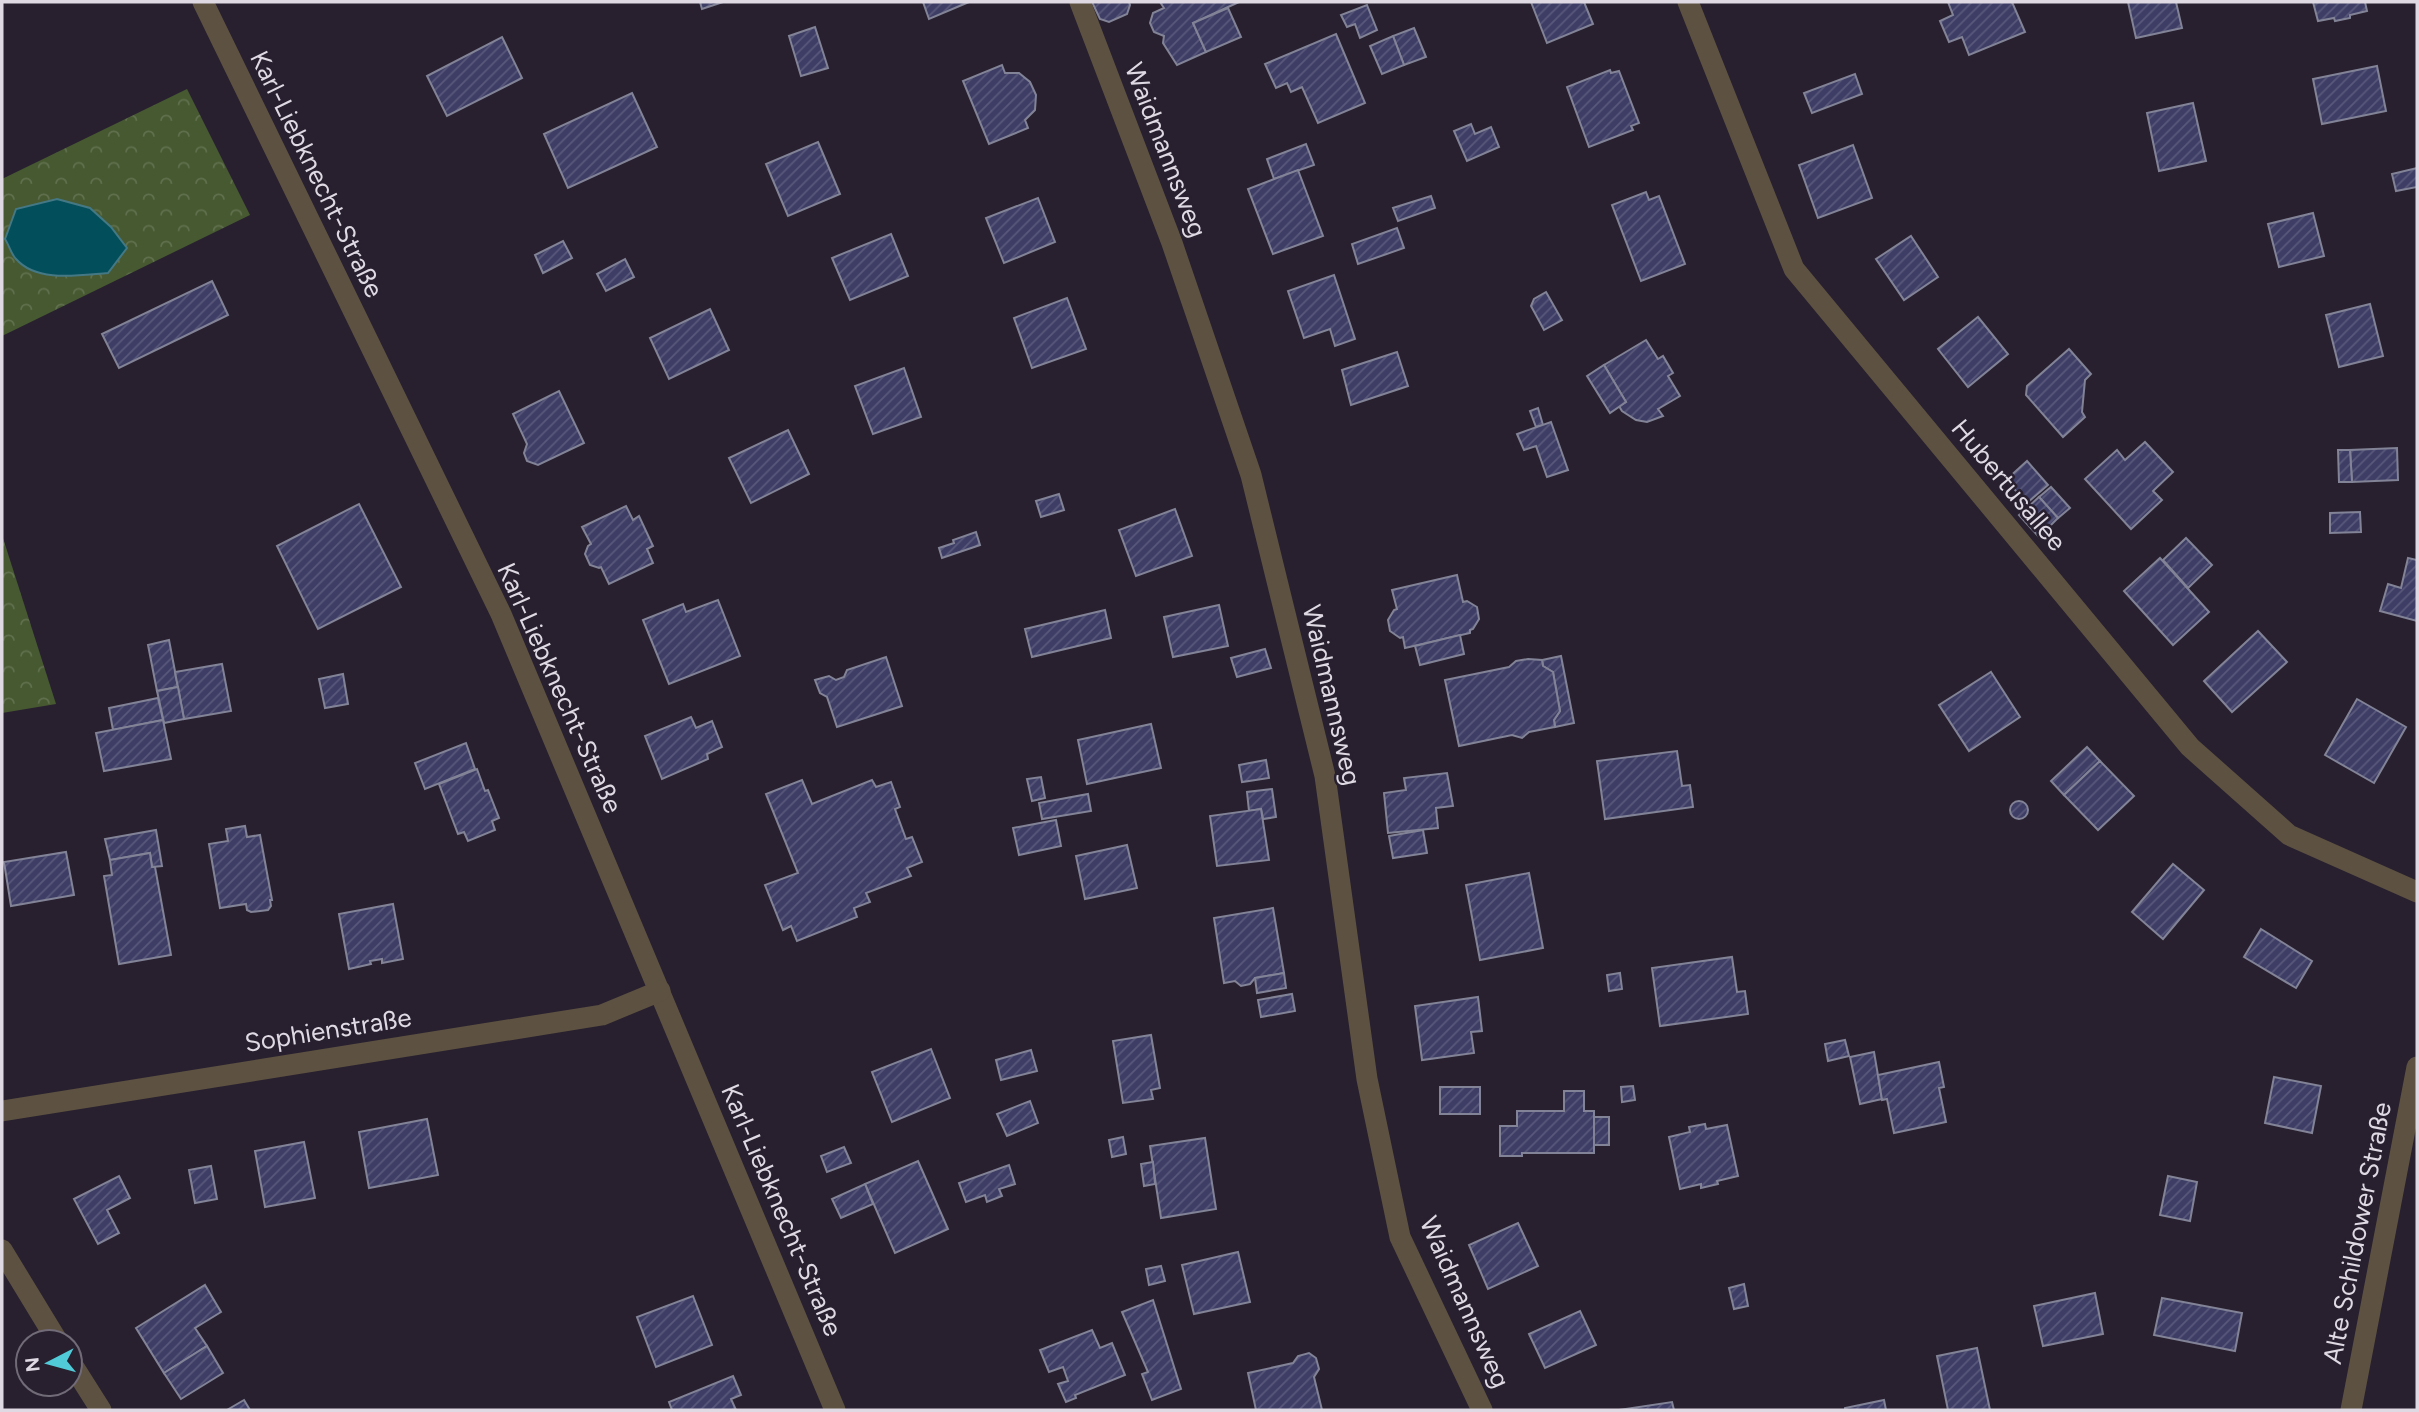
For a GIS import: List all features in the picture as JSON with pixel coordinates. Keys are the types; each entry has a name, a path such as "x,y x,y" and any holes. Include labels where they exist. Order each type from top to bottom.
{"street":[{"name":"Karl-Liebknecht-Straße","path":"202,2 501,614 835,1410"},
{"name":"Waidmannsweg","path":"1080,2 1172,243 1251,475 1325,776 1367,1079 1400,1237 1482,1410"},
{"name":"Hubertusallee","path":"1688,2 1794,269 2190,747 2289,835 2417,892"},
{"name":"Sophienstraße","path":"2,1111 602,1015 660,991"},
{"name":"Alte Schildower Straße","path":"2351,1410 2417,1067"},
{"path":"2,1250 49,1328"},
{"path":"84,1383 101,1410"}],"green space":[{"path":"187,89 250,215 2,336 2,179"},
{"path":"2,535 56,704 2,713"}],"water":[{"path":"57,199 90,208 111,227 127,248 108,273 47,275 25,267 14,257 5,239 16,209"}],"building":[{"path":"700,2 723,2 702,9"},
{"path":"923,2 969,2 929,19"},
{"path":"1092,2 1129,2 1130,5 1127,14 1109,22 1100,19"},
{"path":"1160,2 1239,2 1193,23 1206,52 1177,65 1163,43 1164,36 1154,32 1150,23 1153,13 1164,8"},
{"path":"1531,2 1584,2 1593,24 1547,43"},
{"path":"1948,2 2012,2 2025,32 1969,55 1962,37 1949,42 1940,21 1953,15"},
{"path":"2128,2 2176,2 2182,28 2136,38"},
{"path":"2313,2 2365,2 2367,11 2350,15 2350,18 2318,21"},
{"path":"1367,5 1377,30 1360,38 1355,24 1347,27 1341,15"},
{"path":"1228,8 1241,37 1206,52 1193,23"},
{"path":"815,27 828,68 801,76 789,36"},
{"path":"1414,28 1426,57 1404,65 1393,36"},
{"path":"1336,34 1365,103 1318,123 1302,87 1291,92 1287,83 1276,88 1265,64"},
{"path":"1393,36 1404,65 1382,74 1370,46"},
{"path":"502,37 522,78 447,116 427,76"},
{"path":"1002,65 1005,73 1019,73 1030,82 1036,95 1035,110 1025,120 1028,128 989,144 963,81"},
{"path":"2377,66 2386,111 2322,124 2313,79"},
{"path":"1610,70 1611,73 1619,71 1639,123 1631,126 1633,130 1589,147 1567,87"},
{"path":"1855,74 1862,94 1812,113 1804,93"},
{"path":"632,93 657,147 568,188 544,134"},
{"path":"2193,103 2206,161 2159,171 2147,113"},
{"path":"1471,124 1475,134 1491,127 1499,147 1467,161 1454,131"},
{"path":"818,142 840,194 788,216 766,164"},
{"path":"1306,144 1314,165 1274,179 1267,159"},
{"path":"1853,145 1872,198 1818,218 1799,165"},
{"path":"2417,168 2417,187 2396,191 2392,174"},
{"path":"1298,170 1323,236 1273,254 1248,189"},
{"path":"1646,192 1649,200 1659,196 1685,264 1641,281 1612,205"},
{"path":"1431,196 1435,208 1398,221 1393,208"},
{"path":"1038,198 1055,242 1004,263 986,218"},
{"path":"2313,213 2324,256 2279,267 2268,224"},
{"path":"1397,228 1404,248 1358,264 1352,244"},
{"path":"891,234 908,276 850,300 832,258"},
{"path":"1911,236 1938,277 1904,300 1876,259"},
{"path":"563,241 572,258 543,273 535,255"},
{"path":"625,259 634,277 606,291 597,274"},
{"path":"1334,275 1355,339 1335,346 1330,329 1304,338 1288,291"},
{"path":"212,281 228,315 119,368 102,334"},
{"path":"1546,292 1562,320 1544,330 1531,306 1534,299"},
{"path":"1067,298 1086,349 1032,368 1014,318"},
{"path":"2370,304 2383,356 2339,367 2326,315"},
{"path":"710,309 729,350 669,379 650,338"},
{"path":"1978,317 2008,354 1968,387 1938,349"},
{"path":"1646,340 1658,359 1663,356 1673,373 1668,376 1680,396 1658,409 1663,416 1647,422 1636,420 1622,411 1619,406 1626,402 1604,365"},
{"path":"2069,349 2091,374 2085,380 2082,412 2085,417 2063,437 2026,395 2027,386"},
{"path":"1397,352 1408,386 1351,405 1342,370"},
{"path":"1604,365 1626,402 1610,413 1587,376"},
{"path":"904,368 921,417 873,434 855,386"},
{"path":"559,391 584,443 538,465 527,461 524,453 527,444 513,414"},
{"path":"1538,408 1543,425 1536,427 1530,411"},
{"path":"1551,422 1568,470 1547,477 1536,446 1524,450 1517,434"},
{"path":"788,430 809,474 751,503 729,458"},
{"path":"2145,442 2173,472 2153,491 2162,500 2131,529 2085,479 2117,450 2125,460"},
{"path":"2397,448 2398,480 2352,482 2350,450"},
{"path":"2338,450 2350,450 2352,482 2339,482"},
{"path":"2027,461 2048,485 2027,503 2006,480"},
{"path":"2051,487 2070,508 2058,518 2039,497"},
{"path":"1059,494 1064,510 1041,517 1036,501"},
{"path":"2039,497 2058,518 2039,537 2019,515"},
{"path":"359,504 401,587 318,629 277,546"},
{"path":"626,506 633,520 639,516 653,546 647,549 653,563 609,584 601,567 590,565 585,554 591,544 582,527"},
{"path":"1175,509 1192,556 1136,576 1119,530"},
{"path":"2360,512 2361,532 2330,533 2330,513"},
{"path":"976,532 980,545 942,558 939,548"},
{"path":"2186,538 2212,565 2188,588 2163,560"},
{"path":"2160,558 2209,612 2173,645 2124,591"},
{"path":"2408,558 2417,560 2417,621 2380,611 2388,584 2401,588"},
{"path":"1457,575 1463,602 1467,601 1477,607 1479,619 1473,629 1470,633 1405,648 1403,637 1400,638 1390,631 1388,620 1397,609 1392,590"},
{"path":"718,600 740,656 669,684 643,620 683,604 686,612"},
{"path":"1219,605 1228,646 1173,657 1164,617"},
{"path":"1105,610 1111,638 1032,657 1025,629"},
{"path":"2258,631 2287,662 2232,712 2204,681"},
{"path":"1460,635 1464,654 1420,665 1415,646"},
{"path":"169,640 178,687 157,691 148,645"},
{"path":"1265,649 1271,668 1237,677 1231,658"},
{"path":"1561,656 1574,723 1555,727 1554,720 1560,711 1553,672 1543,666 1542,660"},
{"path":"886,657 902,706 837,727 827,697 820,693 815,680 829,676 836,680 844,677 847,670"},
{"path":"1542,660 1543,666 1553,672 1560,711 1554,720 1555,727 1529,732 1522,738 1512,735 1459,746 1445,680 1509,667 1516,661"},
{"path":"222,664 231,711 184,719 175,672"},
{"path":"1991,672 2020,717 1969,751 1939,705"},
{"path":"343,674 348,704 325,708 319,679"},
{"path":"178,687 184,719 164,723 157,691"},
{"path":"158,698 163,720 113,730 109,708"},
{"path":"2357,699 2406,727 2374,783 2325,755"},
{"path":"691,717 696,728 712,721 722,747 707,754 708,759 662,779 645,736"},
{"path":"163,720 171,759 104,771 96,733"},
{"path":"1151,724 1161,768 1087,784 1078,740"},
{"path":"466,743 475,769 425,789 415,763"},
{"path":"2087,747 2100,761 2064,795 2051,781"},
{"path":"1677,751 1682,786 1690,785 1693,807 1605,819 1597,761"},
{"path":"1266,760 1269,778 1242,782 1239,765"},
{"path":"2100,761 2134,796 2098,830 2064,795"},
{"path":"477,769 499,818 492,821 495,830 468,841 464,832 458,834 439,784"},
{"path":"1447,773 1453,806 1436,808 1438,828 1388,833 1384,793 1406,790 1404,778"},
{"path":"1041,777 1045,798 1032,801 1027,779"},
{"path":"802,780 812,804 872,780 876,787 891,782 900,807 895,809 906,839 912,837 922,862 907,868 911,876 866,893 870,902 854,908 857,917 797,941 791,926 783,930 765,885 798,873 766,794"},
{"path":"1272,789 1276,817 1263,819 1261,809 1249,811 1247,792"},
{"path":"1088,794 1091,811 1042,819 1039,803"},
{"path":"2015,801 2023,801 2028,810 2026,817 2015,819 2010,814 2010,806"},
{"path":"1261,809 1269,860 1217,866 1210,816"},
{"path":"1056,820 1061,846 1019,855 1013,828"},
{"path":"245,826 247,837 260,835 272,900 268,910 251,912 247,910 246,904 220,908 209,844 228,841 226,829"},
{"path":"156,830 162,866 152,867 150,853 110,860 105,839"},
{"path":"1423,830 1427,853 1393,858 1389,836"},
{"path":"1127,845 1137,888 1085,899 1076,856"},
{"path":"66,852 74,895 11,906 4,862"},
{"path":"150,853 171,955 119,964 104,876 112,875 110,860"},
{"path":"2173,864 2204,890 2163,939 2132,912"},
{"path":"1529,873 1543,948 1480,960 1466,885"},
{"path":"393,904 403,959 382,963 382,959 370,961 371,964 349,969 339,914"},
{"path":"1273,908 1284,973 1255,978 1250,984 1241,986 1235,981 1224,983 1214,918"},
{"path":"2261,929 2312,961 2296,988 2244,957"},
{"path":"1732,957 1737,992 1745,991 1748,1014 1660,1026 1652,968"},
{"path":"1284,973 1286,988 1257,993 1255,978"},
{"path":"1620,973 1622,989 1609,991 1607,975"},
{"path":"1292,994 1295,1011 1261,1017 1258,1000"},
{"path":"1478,997 1482,1031 1471,1032 1474,1053 1422,1060 1415,1006"},
{"path":"1151,1035 1160,1088 1151,1090 1153,1099 1123,1103 1113,1041"},
{"path":"1845,1040 1849,1056 1828,1061 1825,1044"},
{"path":"931,1049 950,1098 892,1122 872,1072"},
{"path":"1031,1050 1037,1071 1001,1080 996,1060"},
{"path":"1874,1052 1882,1099 1860,1104 1850,1057"},
{"path":"1939,1062 1944,1087 1939,1088 1946,1122 1894,1133 1887,1099 1882,1100 1878,1075"},
{"path":"2274,1077 2321,1086 2312,1133 2265,1123"},
{"path":"1633,1086 1635,1100 1622,1102 1621,1087"},
{"path":"1440,1087 1480,1087 1480,1114 1440,1114"},
{"path":"1564,1091 1584,1091 1584,1111 1594,1111 1594,1153 1522,1153 1522,1156 1500,1156 1500,1126 1517,1126 1517,1111 1564,1111"},
{"path":"1030,1101 1038,1123 1007,1136 997,1114"},
{"path":"1594,1117 1609,1117 1609,1145 1594,1145"},
{"path":"427,1119 438,1175 369,1188 359,1132"},
{"path":"1705,1124 1706,1129 1727,1125 1738,1176 1701,1188 1701,1184 1680,1189 1669,1137 1690,1132 1689,1127"},
{"path":"1123,1137 1126,1154 1112,1157 1109,1140"},
{"path":"1205,1138 1216,1209 1161,1218 1150,1146"},
{"path":"304,1142 315,1198 265,1207 255,1151"},
{"path":"844,1147 851,1163 827,1172 821,1156"},
{"path":"918,1161 948,1229 895,1253 865,1184"},
{"path":"1153,1162 1155,1184 1144,1186 1141,1164"},
{"path":"1009,1165 1015,1184 999,1189 1002,1196 987,1202 985,1195 966,1202 959,1183"},
{"path":"211,1166 217,1199 195,1203 189,1170"},
{"path":"119,1176 130,1198 107,1210 119,1233 98,1244 74,1199"},
{"path":"2168,1176 2197,1182 2190,1221 2160,1215"},
{"path":"865,1184 873,1204 841,1218 832,1199"},
{"path":"1518,1223 1538,1266 1488,1289 1469,1245"},
{"path":"1238,1252 1250,1302 1194,1314 1182,1265"},
{"path":"1161,1266 1165,1281 1149,1285 1146,1269"},
{"path":"1744,1284 1748,1306 1734,1309 1729,1288"},
{"path":"205,1285 221,1312 195,1328 207,1346 164,1373 136,1328"},
{"path":"2095,1293 2103,1334 2043,1346 2034,1306"},
{"path":"693,1296 712,1345 656,1367 637,1317"},
{"path":"2162,1298 2242,1313 2235,1351 2154,1335"},
{"path":"1153,1300 1181,1389 1152,1400 1142,1374 1148,1372 1122,1312"},
{"path":"1580,1311 1596,1345 1545,1368 1529,1334"},
{"path":"1092,1330 1100,1348 1112,1343 1125,1375 1075,1395 1076,1398 1066,1402 1058,1384 1068,1381 1063,1367 1049,1372 1040,1350"},
{"path":"207,1346 223,1373 181,1399 164,1373"},
{"path":"1977,1348 1990,1410 1948,1410 1937,1356"},
{"path":"1309,1353 1316,1358 1319,1369 1314,1377 1322,1410 1256,1410 1248,1373 1293,1363 1298,1356"},
{"path":"733,1376 741,1395 731,1399 736,1410 672,1410 669,1402"},
{"path":"244,1400 250,1410 227,1410"},
{"path":"1884,1400 1886,1410 1845,1410 1845,1408"},
{"path":"1672,1402 1674,1410 1619,1410"}]}
